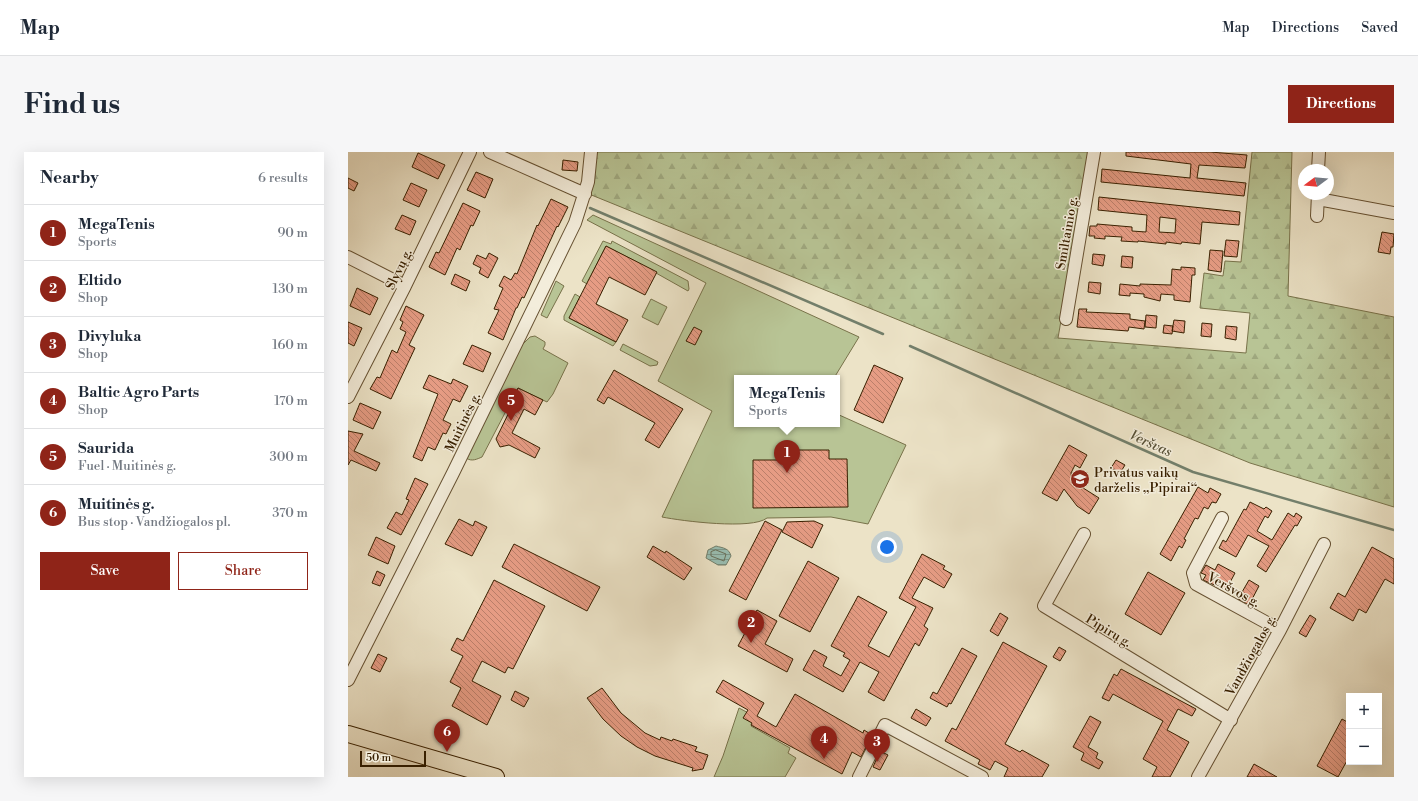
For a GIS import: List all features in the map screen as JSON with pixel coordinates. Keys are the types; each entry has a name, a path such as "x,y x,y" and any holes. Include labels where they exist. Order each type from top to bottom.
{"main road":[{"path":"348,734 496,777"}],"street":[{"name":"Slyvų g.","path":"348,397 405,286 470,152"},
{"name":"Muitinės g.","path":"349,675 453,473 575,223 588,182 591,152"},
{"name":"Smiltainio g.","path":"1066,319 1094,152"},
{"path":"1318,164 1319,152"},
{"path":"498,153 585,194"},
{"path":"1317,216 1318,200"},
{"path":"1332,200 1394,213"},
{"path":"348,257 405,286"},
{"name":"Veršvos g.","path":"1222,518 1193,573 1196,584 1280,630"},
{"name":"Pipirų g.","path":"1084,534 1044,606 1231,720"},
{"name":"Vandžiogalos g.","path":"1198,777 1280,630 1324,544"},
{"path":"859,777 885,725 982,777"}],"green space":[{"path":"594,152 1090,152 1058,338 1246,353 1250,313 1200,308 1204,273 1223,276 1225,261 1241,262 1252,152 1292,152 1288,296 1394,317 1394,507 1250,463 589,194"},
{"path":"593,215 859,337 836,375 734,375 734,427 840,427 840,415 906,445 868,524 831,517 767,518 759,522 716,524 662,517 712,411 658,381 706,283 587,220"},
{"path":"603,241 611,244 612,241 688,281 688,291 656,272 606,246 587,284 582,281"},
{"path":"556,281 564,286 547,318 541,315"},
{"path":"575,294 580,297 569,318 616,342 613,346 564,320 564,316"},
{"path":"651,299 667,307 658,325 642,317"},
{"path":"535,336 545,342 543,349 568,363 553,394 547,402 518,388 482,457 472,460 466,458 521,346 530,337"},
{"path":"623,344 658,362 657,365 650,366 620,350"},
{"path":"739,708 756,717 751,726 790,748 788,753 796,758 785,777 714,777 723,756"}],"water":[{"path":"716,546 729,551 731,556 726,565 718,565 706,558 708,550"}],"building":[{"path":"1126,152 1210,152 1247,155 1245,168 1199,165 1197,178 1246,183 1244,196 1101,182 1102,169 1190,178 1191,164 1126,156"},
{"path":"418,153 445,165 438,179 412,167"},
{"path":"563,160 578,162 577,171 562,170"},
{"path":"476,172 493,179 485,198 467,190"},
{"path":"348,178 358,183 354,191 348,188"},
{"path":"411,183 427,190 419,207 403,200"},
{"path":"1099,197 1240,212 1239,225 1202,222 1200,244 1166,242 1166,244 1121,241 1122,237 1105,236 1105,239 1089,236 1090,226 1097,226 1097,224 1132,227 1132,231 1146,232 1147,215 1098,210","holes":["1160,217 1176,219 1175,233 1159,232"]},
{"path":"551,199 568,207 558,227 557,226 524,298 522,297 516,308 503,340 488,333 499,310 494,309 503,288 499,286 504,276 511,280 515,273 517,274 537,225 538,226"},
{"path":"463,203 480,211 473,226 471,225 460,250 457,248 445,275 429,267 436,252 439,253"},
{"path":"402,215 416,221 410,235 395,229"},
{"path":"1382,232 1394,234 1393,247 1391,247 1390,254 1378,252"},
{"path":"1226,240 1239,241 1237,257 1224,256"},
{"path":"606,246 657,272 645,295 609,277 596,304 628,320 616,342 569,318"},
{"path":"1210,250 1223,251 1221,272 1208,270"},
{"path":"489,253 498,258 488,278 479,273 481,268 473,264 477,255 486,259"},
{"path":"1093,254 1105,255 1103,266 1092,264"},
{"path":"1122,256 1133,257 1132,268 1121,267"},
{"path":"1181,267 1195,268 1195,275 1192,275 1190,302 1174,300 1174,295 1161,294 1160,301 1144,297 1144,294 1130,293 1130,296 1119,295 1120,284 1140,286 1140,284 1171,285 1172,269 1181,270"},
{"path":"455,274 470,281 466,291 451,284"},
{"path":"1089,282 1101,283 1100,294 1088,292"},
{"path":"357,288 378,298 370,315 350,306"},
{"path":"406,306 424,315 409,345 415,348 391,399 370,389 377,377 380,378 392,350 397,353 406,332 400,329 403,322 400,320"},
{"path":"1079,309 1087,309 1086,312 1130,314 1130,319 1145,321 1144,329 1129,327 1128,331 1077,327"},
{"path":"1146,315 1157,316 1156,328 1145,327"},
{"path":"1174,320 1185,321 1184,333 1172,331"},
{"path":"348,322 362,328 354,346 348,343"},
{"path":"1202,323 1212,324 1211,337 1201,336"},
{"path":"1164,325 1173,326 1172,334 1163,333"},
{"path":"1226,326 1237,327 1236,340 1225,338"},
{"path":"694,327 702,331 695,345 686,341"},
{"path":"472,345 491,353 483,372 463,364"},
{"path":"874,365 903,378 883,423 854,410"},
{"path":"614,370 683,409 659,448 645,440 655,423 608,397 604,404 597,400"},
{"path":"429,375 451,384 453,379 468,386 460,402 453,399 443,420 451,424 446,434 443,433 435,450 428,447 422,461 413,457 438,394 423,388"},
{"path":"518,388 543,400 535,415 524,409 512,433 540,448 535,458 509,445 500,447 496,439 513,404 511,403"},
{"path":"360,403 381,412 373,429 353,420"},
{"path":"348,431 363,434 354,451 380,463 376,471 351,460 348,465"},
{"path":"1069,445 1087,455 1080,468 1075,465 1071,473 1072,481 1099,498 1089,514 1077,506 1064,489 1057,501 1042,493"},
{"path":"786,450 829,450 829,459 847,459 848,507 753,508 753,460 786,460"},
{"path":"1116,460 1125,465 1120,473 1111,468"},
{"path":"415,478 428,484 401,535 387,528 396,512 402,515 409,500 406,499"},
{"path":"1198,487 1208,493 1210,488 1221,494 1216,503 1212,502 1208,509 1204,507 1198,519 1195,518 1184,539 1186,540 1182,548 1179,546 1171,561 1160,554"},
{"path":"1250,502 1264,509 1266,507 1272,511 1268,518 1265,516 1257,531 1272,540 1288,513 1294,517 1296,513 1302,517 1297,526 1295,525 1266,572 1257,566 1269,546 1248,535 1236,557 1219,548 1223,540 1226,542 1244,509 1246,510"},
{"path":"459,519 473,526 475,521 487,527 472,556 445,544"},
{"path":"765,521 782,530 746,600 729,591"},
{"path":"814,521 823,525 812,548 782,532 787,522"},
{"path":"376,537 395,546 388,564 368,555"},
{"path":"514,544 600,587 587,611 502,567"},
{"path":"653,546 665,553 666,551 692,568 684,580 647,557"},
{"path":"1372,547 1394,559 1394,584 1385,579 1366,613 1359,609 1353,621 1330,608 1338,593 1345,597"},
{"path":"922,554 945,566 943,569 952,574 944,588 924,577 912,598 933,608 924,626 928,629 919,646 915,643 884,701 868,692 879,672 860,662 843,692 803,670 814,650 827,657 823,666 841,676 850,660 843,656 845,653 831,646 858,596 887,612 868,646 889,657 916,607 899,598"},
{"path":"808,561 839,578 810,632 779,616"},
{"path":"1218,564 1235,573 1226,590 1203,580 1206,575 1201,573 1206,565 1215,570"},
{"path":"377,571 385,575 380,586 372,583"},
{"path":"1148,572 1185,593 1161,635 1125,614"},
{"path":"494,580 545,606 513,669 508,667 505,673 482,661 472,681 501,696 487,725 452,706 461,688 450,682 463,656 451,650 457,638 463,641"},
{"path":"1249,580 1259,586 1249,605 1238,599"},
{"path":"757,610 777,621 765,644 793,659 787,672 738,646"},
{"path":"1000,613 1008,618 998,636 990,631"},
{"path":"1310,615 1316,619 1306,637 1299,633"},
{"path":"1003,642 1047,666 1005,744 1020,752 1022,750 1049,765 1042,777 1004,777 1008,768 995,761 990,770 978,764 980,760 945,741 952,728 956,730"},
{"path":"1059,647 1066,651 1060,661 1053,657"},
{"path":"962,648 977,656 951,704 949,703 947,707 930,698 933,692 937,694"},
{"path":"378,654 387,658 380,672 371,668"},
{"path":"1121,669 1196,709 1192,716 1178,709 1167,730 1189,742 1170,777 1152,777 1157,767 1143,759 1163,721 1113,694 1109,701 1102,698 1114,674 1117,676"},
{"path":"723,680 764,703 757,716 776,727 795,694 863,733 864,730 872,735 861,757 852,752 842,774 751,725 752,723 743,718 748,710 716,692"},
{"path":"602,688 621,713 645,733 660,740 661,737 672,741 673,739 697,747 695,751 708,755 703,769 692,771 693,768 655,756 637,747 621,736 603,719 587,698"},
{"path":"515,691 529,698 524,707 511,700"},
{"path":"916,709 931,718 926,726 911,718"},
{"path":"1090,716 1101,722 1088,747 1098,753 1096,758 1103,762 1099,769 1081,760 1084,753 1073,747"},
{"path":"1342,719 1346,721 1346,762 1338,777 1317,766"},
{"path":"880,751 888,755 880,770 873,767"},
{"path":"1254,764 1277,777 1247,777"}],"waterway":[{"path":"590,208 883,334"},
{"name":"Veršvas","path":"910,346 1193,472 1394,530"}],"place":[{"name":"Saurida","path":"511,421"},
{"name":"MegaTenis","path":"787,473"},
{"name":"Privatus vaikų darželis „Pipirai“","path":"1080,479"},
{"name":"Eltido","path":"751,643"},
{"name":"Muitinės g.","path":"447,752"},
{"name":"Baltic Agro Parts","path":"824,759"},
{"name":"Divyluka","path":"877,762"}]}
